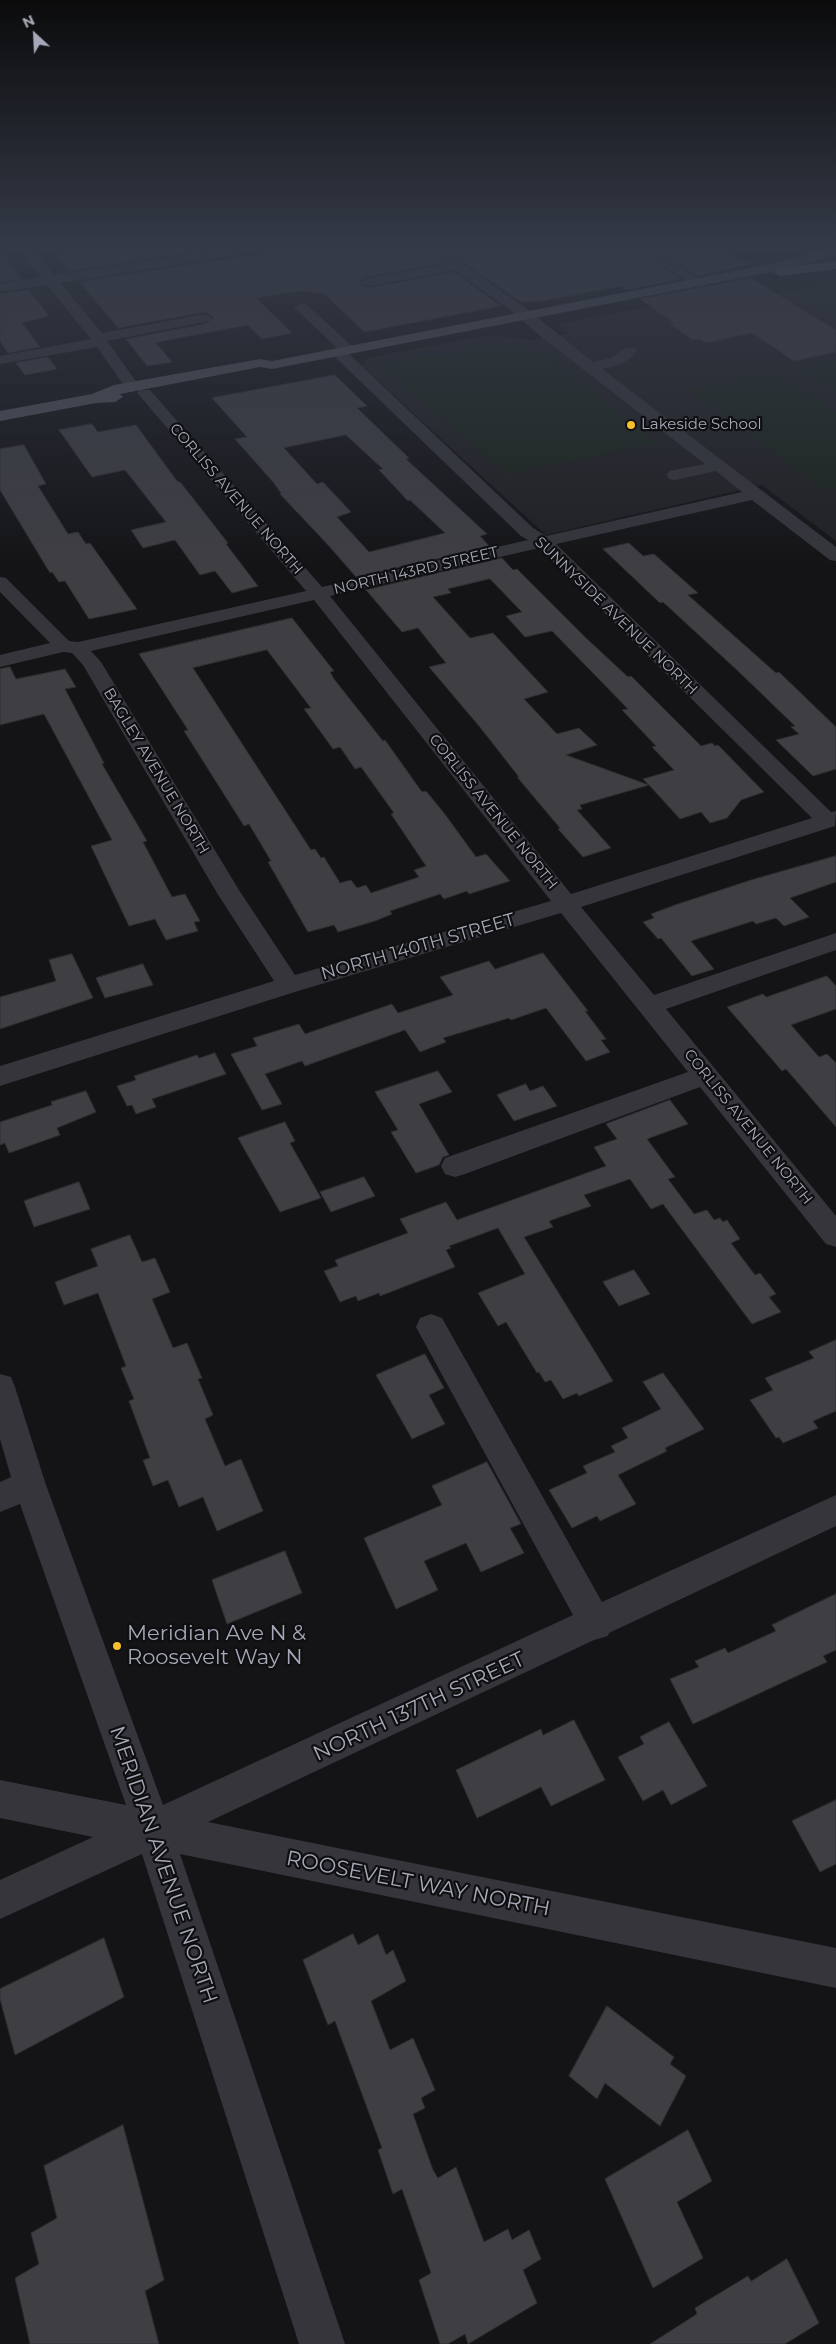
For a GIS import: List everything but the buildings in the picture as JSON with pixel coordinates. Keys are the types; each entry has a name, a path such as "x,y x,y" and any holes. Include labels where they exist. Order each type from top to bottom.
{"main road":[{"path":"0,416 96,398 119,397 138,390 268,369 272,365 331,353"}],"street":[{"path":"0,360 33,353"},
{"name":"CORLISS AVENUE NORTH","path":"109,353 138,390 318,593 566,904 836,1235"},
{"name":"SUNNYSIDE AVENUE NORTH","path":"345,353 527,532 543,542 832,819"},
{"path":"572,353 836,556"},
{"path":"590,367 616,362 627,353"},
{"path":"675,474 718,466"},
{"name":"NORTH 143RD STREET","path":"0,661 318,593 754,494"},
{"name":"BAGLEY AVENUE NORTH","path":"0,582 70,647 91,662 213,868 289,985"},
{"name":"NORTH 140TH STREET","path":"0,1076 289,985 566,904 832,819"},
{"path":"654,1012 836,941"},
{"path":"654,1012 798,969"},
{"path":"455,1166 706,1075"},
{"path":"431,1327 596,1624"},
{"name":"MERIDIAN AVENUE NORTH","path":"0,1387 15,1491 153,1830 322,2344"},
{"name":"NORTH 137TH STREET","path":"0,1900 596,1624 836,1510"},
{"name":"ROOSEVELT WAY NORTH","path":"0,1799 836,1968"}],"shaded area":[{"name":"Lakeside School","path":"392,353 836,353 836,541 762,485 546,535 362,366 367,358"},
{"path":"450,353 545,354 657,443 508,474 380,367 395,361"},
{"path":"836,360 836,390 802,368"},
{"path":"776,372 836,412 836,488 826,491 688,390"}],"place":[{"name":"Lakeside School","path":"631,425"},
{"name":"Meridian Ave N & Roosevelt Way N","path":"117,1646"}]}
